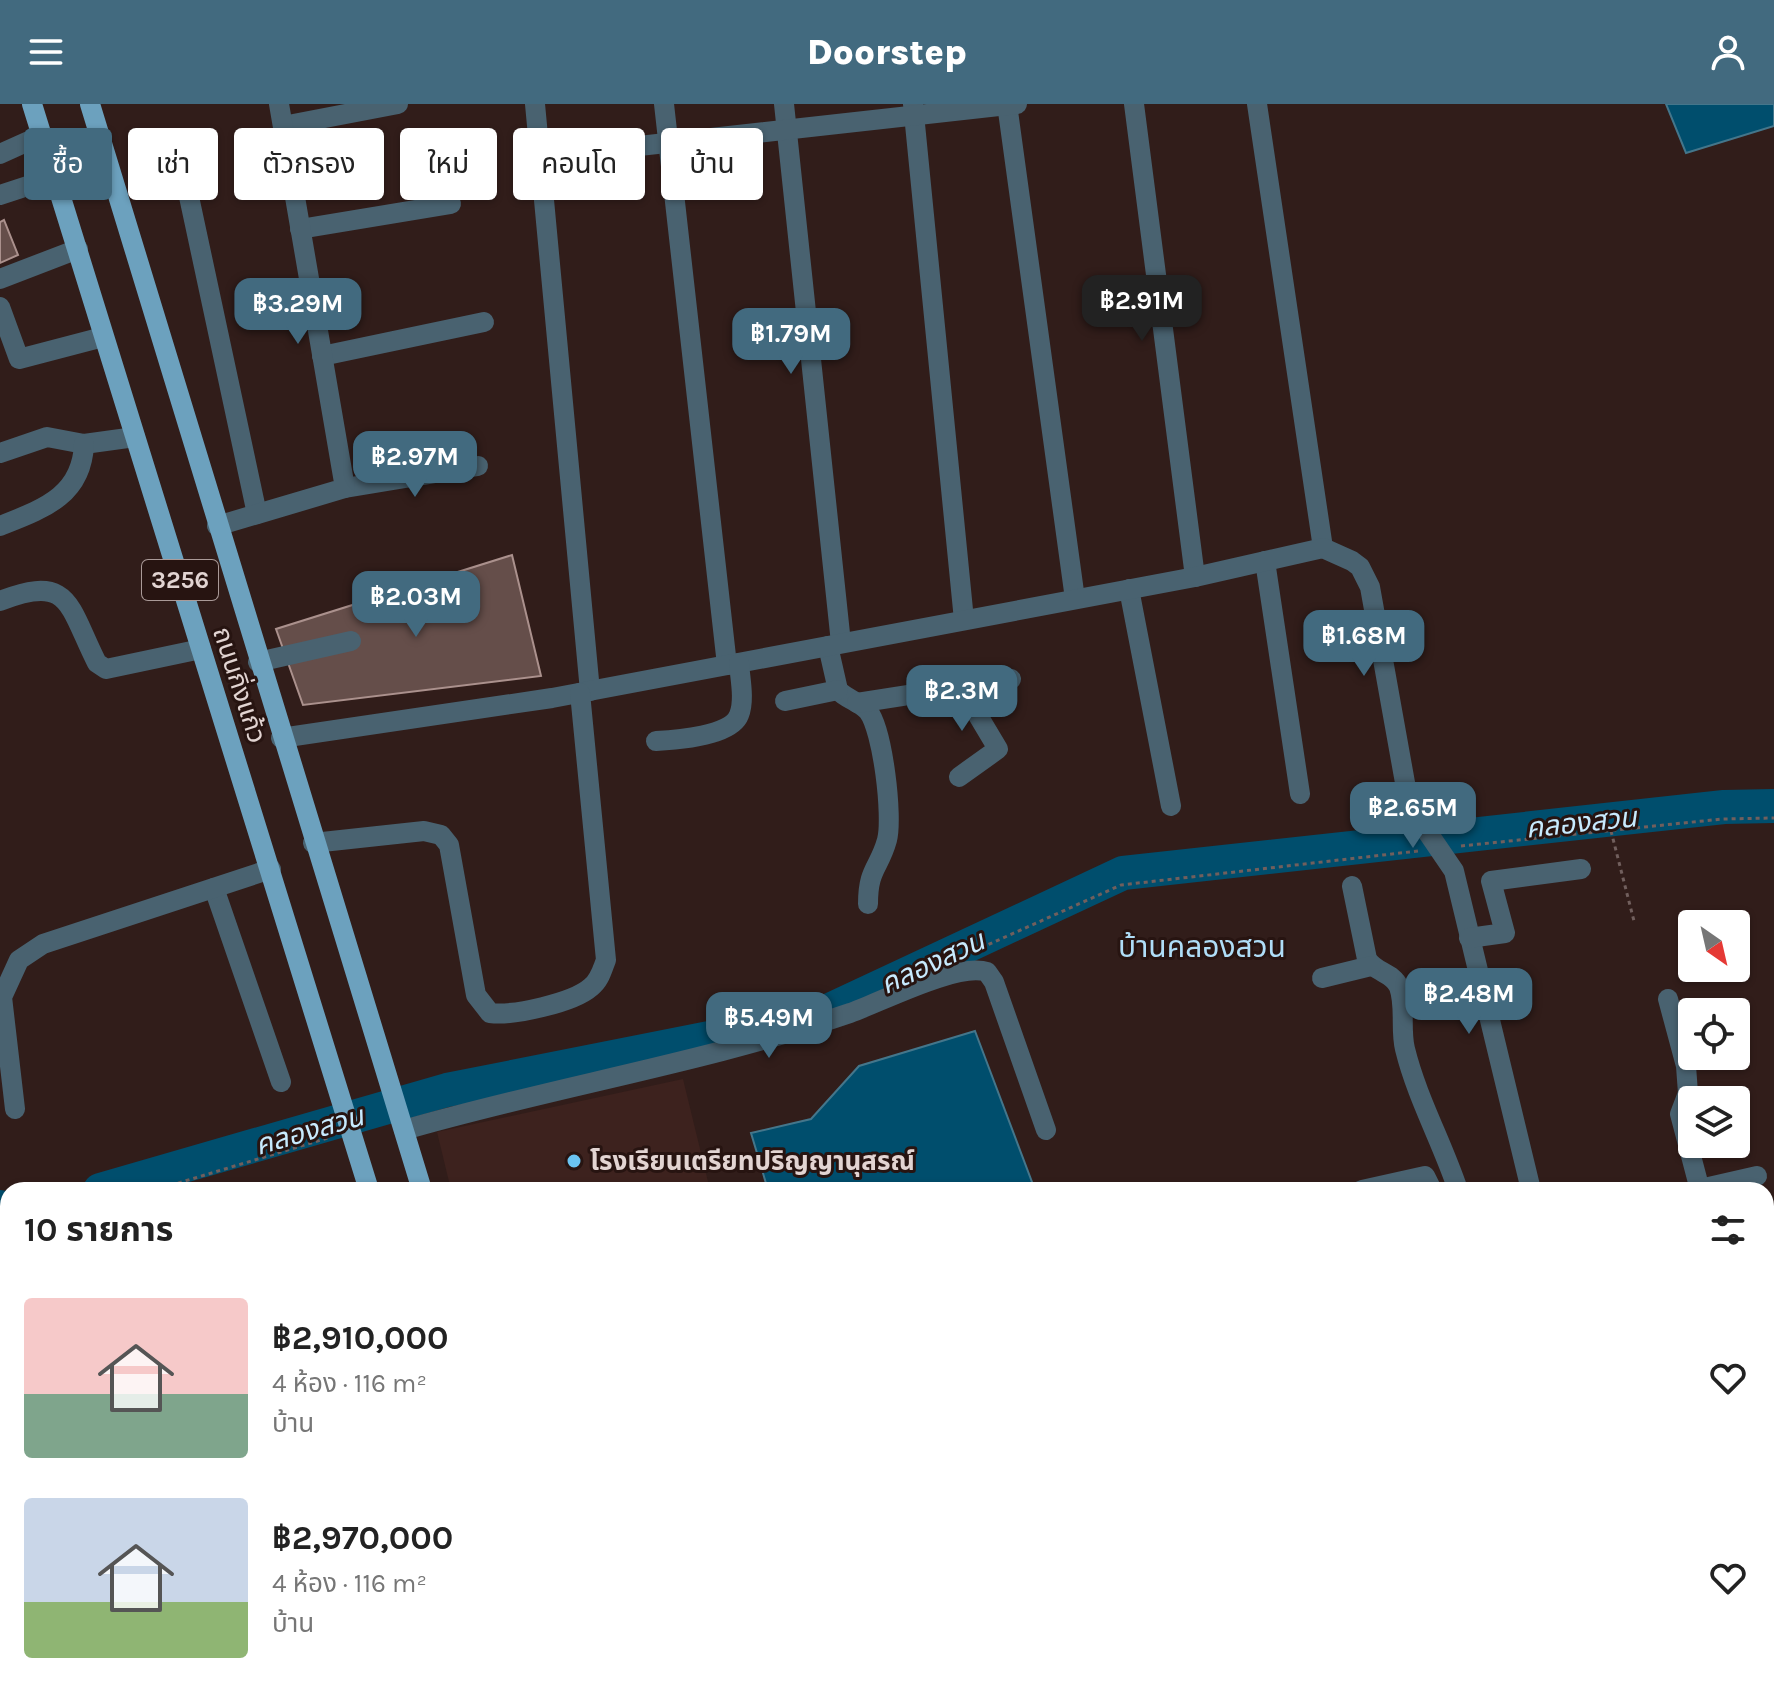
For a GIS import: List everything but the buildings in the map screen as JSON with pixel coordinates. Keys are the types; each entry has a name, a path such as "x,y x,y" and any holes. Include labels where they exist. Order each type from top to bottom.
{"main road":[{"name":"ถนนกิ่งแก้ว","path":"90,104 313,843 420,1182"},
{"name":"ถนนกิ่งแก้ว","path":"62,200 367,1182"}],"street":[{"path":"279,104 345,488"},
{"path":"283,126 398,104"},
{"path":"535,104 537,128"},
{"path":"664,104 666,128"},
{"path":"784,104 838,690"},
{"path":"763,131 914,110 1011,104 1075,599"},
{"path":"1134,104 1195,577"},
{"path":"1257,104 1323,548"},
{"path":"914,110 964,620"},
{"path":"0,154 38,115"},
{"path":"1,193 24,186"},
{"path":"190,200 257,514"},
{"path":"313,843 424,831 441,835 449,845 476,995 490,1013 505,1015 575,997 591,988 606,960 544,200"},
{"path":"656,741 683,739 726,729 734,723 741,707 675,200"},
{"path":"300,229 451,204"},
{"path":"0,279 78,249"},
{"path":"0,307 10,363 103,337"},
{"path":"322,356 484,322"},
{"path":"0,453 47,437 84,444 135,437"},
{"path":"0,526 55,500 69,488 82,468 84,444"},
{"path":"217,526 345,488 478,466"},
{"path":"281,738 585,692 1195,577 1323,548 1352,561 1370,587 1409,805 1454,871 1529,1182"},
{"path":"1265,561 1300,794"},
{"path":"0,601 28,590 47,589 62,597 97,663 106,669 201,649"},
{"path":"1129,589 1171,806"},
{"path":"258,662 351,641"},
{"path":"857,703 1011,679"},
{"path":"959,777 998,749 961,687"},
{"path":"785,701 838,690 857,703 873,720 891,824 884,851 869,876 868,904"},
{"path":"15,1109 2,997 19,960 43,944 271,869"},
{"path":"1469,938 1505,933 1491,881 1581,869"},
{"path":"1352,886 1371,966"},
{"path":"214,888 281,1082"},
{"path":"1322,978 1371,966 1392,977 1398,985 1404,1047 1455,1182"},
{"path":"404,1128 712,1055 849,1013 953,975 981,970 987,972 994,982 1046,1130"},
{"path":"1668,999 1686,1066 1688,1093 1680,1114 1698,1182"},
{"path":"1398,1182 1425,1176 1428,1182"},
{"path":"1733,1182 1757,1176"}],"path":[{"path":"1611,831 1634,921"}],"shaded area":[{"name":"โรงเรียนเตรียทปริญญานุสรณ์","path":"683,1079 708,1182 449,1182 437,1132"}],"water":[{"path":"1666,104 1774,104 1774,126 1686,153"},
{"path":"975,1031 1032,1182 766,1182 751,1133 811,1119 859,1066"}],"waterway":[{"name":"คลองสวน","path":"128,1182 447,1090 815,1017 1123,873 1724,807 1774,806"}],"place":[{"name":"โรงเรียนเตรียทปริญญานุสรณ์","path":"574,1161"}],"district":[{"name":"บ้านคลองสวน","path":"1202,947"}]}
